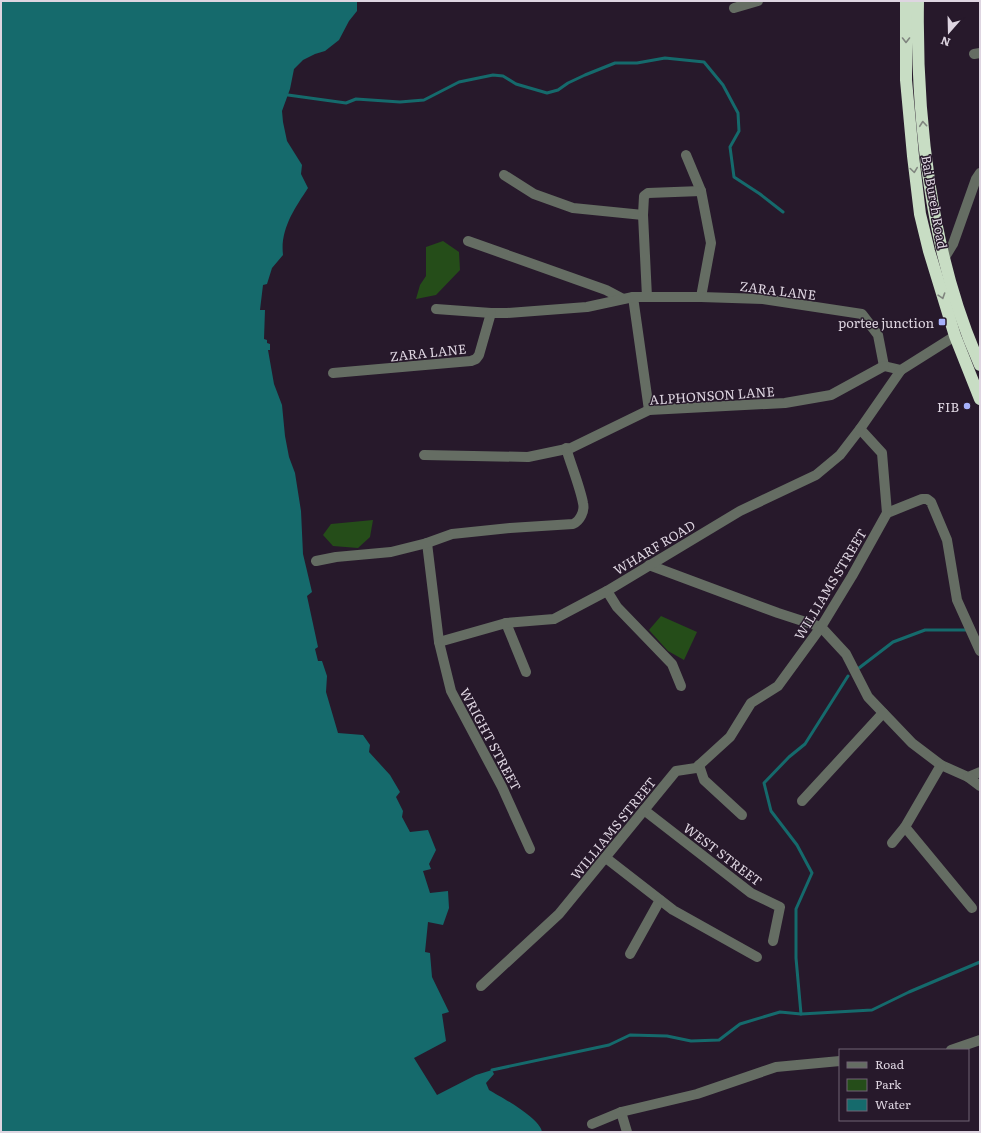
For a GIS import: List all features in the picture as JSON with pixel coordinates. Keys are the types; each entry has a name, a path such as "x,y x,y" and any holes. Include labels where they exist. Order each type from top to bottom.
{"highway":[{"name":"Bai Bureh Road","path":"906,1 906,80 920,214 929,251 955,336 980,399"},
{"name":"Bai Bureh Road","path":"918,1 921,92 927,167 935,214 945,257 967,335 980,365"}],"street":[{"path":"734,8 758,1"},
{"path":"686,155 701,190 711,242 701,297"},
{"path":"945,257 953,244 976,179 980,173"},
{"path":"504,174 534,194 573,208 643,215"},
{"path":"646,297 643,215 644,196 648,193 701,190"},
{"path":"468,241 628,298 649,410"},
{"name":"ZARA LANE","path":"436,309 491,313 587,307 628,298 646,297 763,299 862,314 878,335 884,366"},
{"name":"ZARA LANE","path":"333,373 471,361 476,359 479,355 491,313"},
{"path":"955,336 901,370 860,429 882,453 887,513 922,499 927,499 931,502 947,540 957,600 980,651"},
{"path":"884,366 901,370"},
{"name":"ALPHONSON LANE","path":"424,455 528,457 570,448 649,410 785,403 831,394 884,366"},
{"name":"WHARF ROAD","path":"439,642 506,623 554,619 607,591 740,511 816,475 840,455 860,429"},
{"path":"316,561 336,557 391,552 427,543 452,534 510,528 573,524 578,522 584,504 566,448"},
{"name":"WILLIAMS STREET","path":"481,986 559,914 676,771 696,768 730,737 751,703 778,686 821,627 852,576 887,513"},
{"name":"WRIGHT STREET","path":"427,543 439,642 451,690 502,787 530,849"},
{"path":"649,565 778,613 821,627 846,654 868,697 912,743 941,765 968,777 980,786"},
{"path":"607,591 617,607 672,664 681,686"},
{"path":"506,623 526,672"},
{"path":"802,801 883,713"},
{"path":"699,765 704,780 742,815"},
{"path":"892,843 905,827 941,765"},
{"path":"968,777 980,772"},
{"name":"WEST STREET","path":"644,810 751,893 780,907 773,941"},
{"path":"905,827 972,908"},
{"path":"606,858 673,910 757,957"},
{"path":"630,954 660,900"},
{"path":"954,1049 980,1040"},
{"path":"592,1124 621,1112 697,1094 776,1067 839,1061"},
{"path":"621,1112 627,1132"}],"green space":[{"path":"443,241 459,252 460,270 436,295 416,299 420,285 426,276 426,247"},
{"path":"373,520 370,537 358,548 333,546 323,535 331,524"},
{"path":"661,616 697,632 684,660 668,651 649,630"}],"water":[{"path":"1,1 357,1 357,11 349,21 339,40 325,51 303,60 294,69 290,89 282,111 287,141 302,165 301,174 308,188 286,228 283,255 272,268 267,284 263,285 260,310 265,310 264,339 270,344 270,350 268,350 274,384 282,405 289,457 295,473 301,511 303,554 312,592 307,596 318,647 315,649 318,661 322,661 327,676 326,692 338,733 363,735 370,745 369,752 390,775 400,792 396,797 403,811 402,817 410,832 428,830 436,850 429,864 431,869 423,871 430,893 448,891 449,908 443,925 428,922 425,952 430,953 432,977 449,1012 442,1014 446,1041 414,1058 437,1095 476,1075 492,1070 494,1074 486,1083 489,1090 528,1114 540,1126 542,1132 1,1132"}],"waterway":[{"path":"288,95 346,103 356,99 400,102 424,100 459,82 493,75 503,76 516,84 547,93 558,90 568,83 615,63 637,63 665,58 704,62 723,85 738,113 739,131 730,147 734,177 760,194 783,212"},
{"path":"859,668 893,642 925,630 966,630"},
{"path":"801,1014 796,958 796,909 812,873 797,845 771,811 764,783 789,757 805,744 848,676"},
{"path":"492,1070 609,1045 630,1035 667,1036 691,1041 719,1040 740,1024 780,1012 801,1014 872,1010 909,992 980,962"}],"place":[{"name":"portee junction","path":"942,322"},
{"name":"FIB","path":"967,406"}]}
